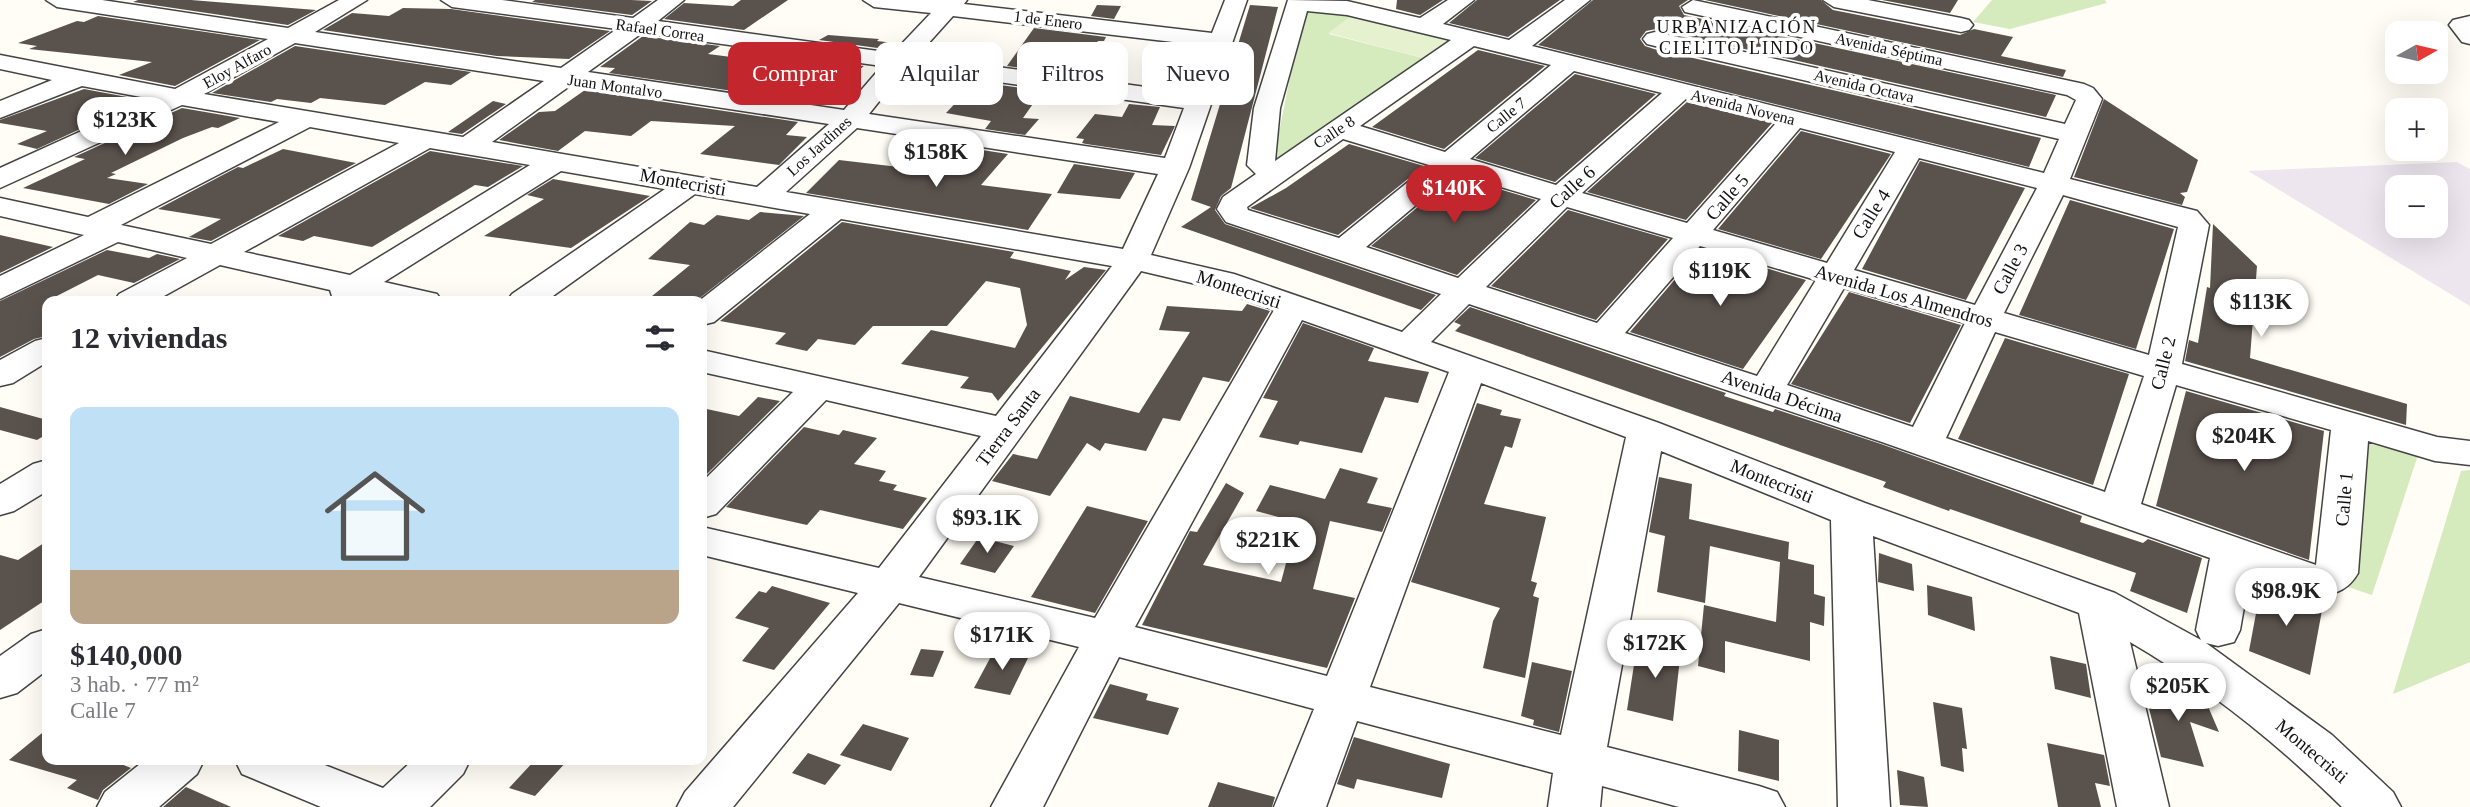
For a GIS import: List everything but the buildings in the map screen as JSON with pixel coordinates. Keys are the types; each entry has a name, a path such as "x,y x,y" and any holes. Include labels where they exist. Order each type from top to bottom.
{"street":[{"name":"Juan Montalvo","path":"57,0 1175,168"},
{"name":"Eloy Alfaro","path":"0,179 179,97 356,0"},
{"name":"Rafael Correa","path":"452,0 875,59"},
{"path":"470,145 673,0"},
{"name":"1 de Enero","path":"874,0 952,4 1222,41"},
{"name":"Tierra Santa","path":"1222,41 1236,0"},
{"path":"1424,26 1462,0"},
{"path":"1514,48 1579,0"},
{"path":"1834,0 1967,16 1940,60"},
{"path":"1274,173 1261,165 1260,152 1271,92 1298,1"},
{"name":"Avenida Novena","path":"1298,1 1332,3 2055,182 2186,217"},
{"name":"Los Jardines","path":"916,42 952,4"},
{"path":"1616,75 1697,4"},
{"name":"Avenida Séptima","path":"1697,4 2084,93"},
{"path":"2470,23 2461,25 2470,37"},
{"name":"Calle 8","path":"1233,203 1469,38"},
{"name":"Avenida Octava","path":"1655,39 2073,134"},
{"name":"Montecristi","path":"0,62 179,97 1133,260 1223,281 1646,431 1851,513 2099,604 2195,658 2315,749 2375,807"},
{"name":"Calle 7","path":"1345,248 1570,62"},
{"name":"Rafael Correa","path":"1003,76 1142,94"},
{"path":"0,110 81,77"},
{"name":"Los Jardines","path":"764,196 850,120 875,89"},
{"name":"Calle 6","path":"1408,345 1561,196 1680,91"},
{"name":"Calle 3","path":"1924,444 1984,319 2055,182 2089,99 2084,93"},
{"name":"Tierra Santa","path":"703,807 888,587 1133,260 1175,168 1199,105"},
{"path":"0,289 306,119"},
{"name":"Calle 5","path":"1604,337 1794,119"},
{"name":"Avenida Los Almendros","path":"1340,129 1447,163 2435,449 2470,453"},
{"path":"140,296 426,139"},
{"name":"Calle 4","path":"1766,390 1912,147"},
{"path":"344,293 559,160"},
{"path":"531,296 692,183"},
{"name":"Avenida Décima","path":"1233,203 1232,209 1237,215 1345,248 1463,291 2119,509 2314,580 2328,580 2337,573"},
{"path":"0,207 215,253 344,293 374,296"},
{"path":"707,311 836,208"},
{"name":"Calle 2","path":"2119,509 2163,370 2194,225 2186,217"},
{"path":"1017,807 1107,637 1293,306"},
{"path":"707,362 1006,430"},
{"path":"1300,807 1469,367"},
{"path":"707,500 818,388"},
{"name":"Calle 1","path":"2337,573 2350,424"},
{"path":"1574,807 1580,760 1646,431"},
{"path":"0,502 42,475"},
{"path":"1851,513 1864,807"},
{"path":"707,542 1107,637 1759,807"},
{"path":"2218,630 2232,551"},
{"path":"2099,604 2143,807"},
{"path":"123,807 174,765"},
{"path":"272,765 376,807"},
{"path":"397,807 440,765"}],"shaded area":[{"path":"2457,162 2470,169 2470,306 2248,171"}],"green space":[{"path":"1992,0 2105,0 2107,3 2010,29 1973,22"},
{"path":"1304,7 1354,14 1329,34 1427,59 1272,167"},
{"path":"1354,14 1455,37 1427,59 1328,33"},
{"path":"2357,441 2418,455 2372,595 2342,585"},
{"path":"2470,470 2470,662 2393,694 2461,471"}],"district":[{"name":"URBANIZACIÓN CIELITO LINDO","path":"1737,37"}]}
